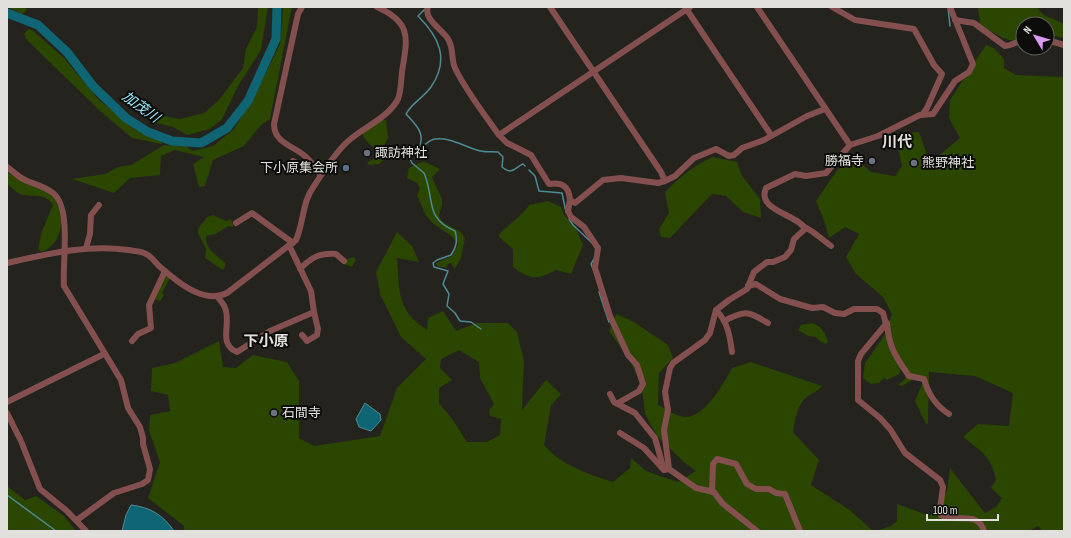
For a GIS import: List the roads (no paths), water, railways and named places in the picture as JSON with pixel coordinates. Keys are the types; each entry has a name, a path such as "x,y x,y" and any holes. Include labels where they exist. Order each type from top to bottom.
{"street":[{"path":"302,7 298,14 292,49 274,124 274,132 281,142 306,157 321,175"},
{"path":"7,263 86,248 116,248 146,254 192,290 208,297 218,297 227,293 296,240 302,227 305,202 321,175 345,144 360,131 372,125 398,99 407,39 400,23 390,13 377,7"},
{"path":"390,13 394,7"},
{"path":"428,7 428,14 448,38 453,49 454,66 499,135 506,143 531,155 549,184 559,183 563,185 569,194 570,200 568,211 571,217 584,227 598,248 595,268 610,316 628,355 636,365 643,384 639,391 618,403"},
{"path":"550,7 595,72 661,172 665,181"},
{"path":"757,7 850,145"},
{"path":"832,7 855,20 914,29 934,65 942,74 928,108 922,115"},
{"path":"831,246 803,226 800,222 776,211 770,206 764,194 766,188 795,174 806,176 826,173 850,145 878,136 898,124 922,115 933,114 955,81 965,75 973,64 950,7"},
{"path":"499,135 595,72 687,8 771,135"},
{"path":"955,20 970,21 974,23 1005,46 1010,46 1015,42"},
{"path":"570,200 575,203 603,180 621,178 658,183 665,181 675,176 694,158 716,149 729,156 734,155 742,148 807,116 825,109"},
{"path":"292,161 300,165 310,162"},
{"path":"7,167 24,179 45,187 55,194 62,209 66,251 63,274 64,286 70,299 95,335 104,354 121,380 128,408 140,427 150,468 148,480 142,484 114,493 77,520"},
{"path":"86,248 90,234 91,215 99,205"},
{"path":"236,223 252,213 291,244 300,269 311,291 318,329 317,335 307,341 302,335"},
{"path":"667,469 664,430 668,410 665,392 670,368 673,363 705,340 710,333 716,310 729,300 744,292 754,272 762,264 784,257 791,250 794,239 804,229 803,226"},
{"path":"300,269 310,259 319,254 336,254 344,261"},
{"path":"132,341 138,334 151,328 149,305 166,271"},
{"path":"748,286 756,284 780,299 812,308 823,307 835,313 844,314 854,309 877,309 883,313 890,347 895,356 909,376 924,379 927,389 936,403 949,414"},
{"path":"218,297 225,308 227,317 226,340 232,350 237,352 270,331 314,312"},
{"path":"716,310 724,321 729,333 732,352"},
{"path":"724,321 740,312 748,313 768,323"},
{"path":"886,322 882,331 861,354 858,361 858,400 890,429 904,453 940,480 943,487 940,509 941,515 949,519 971,517 979,523 984,531"},
{"path":"7,402 104,354"},
{"path":"610,394 614,402 635,413 655,438 667,469"},
{"path":"7,413 21,441 40,488 77,520 86,531"},
{"path":"620,433 644,448 667,469 696,488 712,492 719,497 722,503 757,531"},
{"path":"712,492 713,464 716,459 736,464 747,484 756,489 769,489 776,493 785,494 800,531"}],"water":[{"path":"365,403 380,414 381,420 371,431 359,427 356,419"},
{"path":"131,505 150,510 161,516 174,531 122,531 126,515"}],"waterway":[{"name":"加茂川","path":"7,13 38,25 67,52 93,86 126,118 148,132 172,141 201,143 227,128 248,101 276,39 277,7"},
{"path":"948,8 950,26"},
{"path":"425,9 418,16 432,32 440,49 440,67 437,77 431,87 406,114 413,121 420,133 421,138 419,148 411,149 407,153 412,163 424,173 434,214 445,226 455,231 456,244 451,255 433,263 434,267 448,271 443,284 449,294 447,306 455,313 460,321 471,322 481,329"},
{"path":"419,148 435,139 446,139 480,151 498,152 503,157 502,167 506,170 514,170 523,164 525,166"},
{"path":"529,170 535,176 539,191 562,193 566,212"},
{"path":"569,219 573,225 591,242"},
{"path":"593,269 591,264 594,259"},
{"path":"599,292 609,322"},
{"path":"7,495 56,531"}],"place":[{"name":"諏訪神社","path":"367,153"},
{"name":"勝福寺","path":"872,161"},
{"name":"熊野神社","path":"914,163"},
{"name":"下小原集会所","path":"346,168"},
{"name":"石間寺","path":"274,413"}],"district":[{"name":"川代","path":"897,142"},
{"name":"下小原","path":"266,341"}]}
